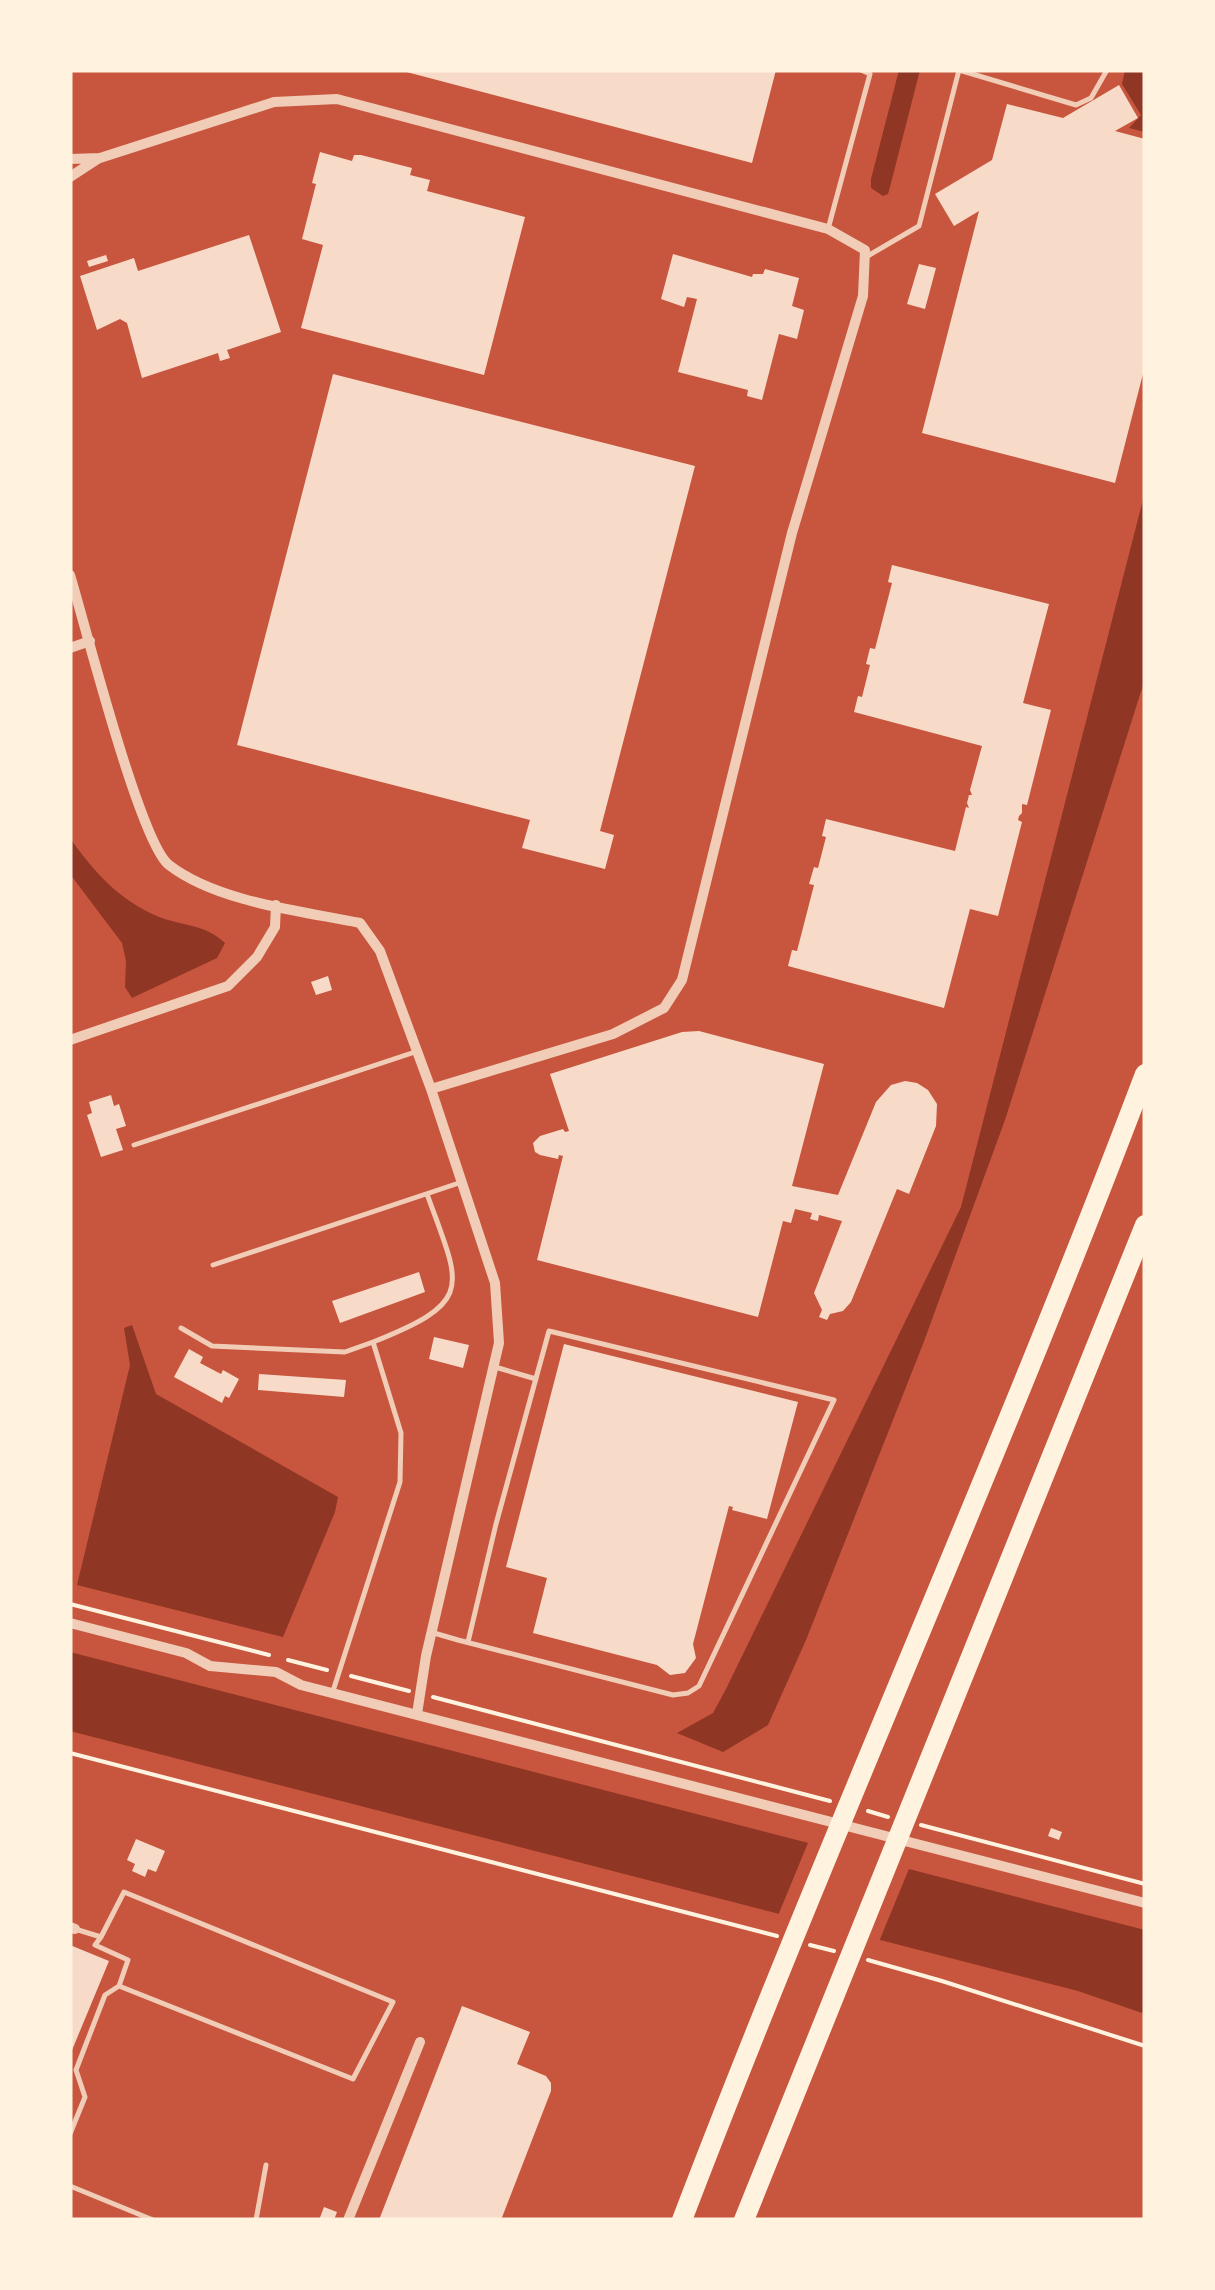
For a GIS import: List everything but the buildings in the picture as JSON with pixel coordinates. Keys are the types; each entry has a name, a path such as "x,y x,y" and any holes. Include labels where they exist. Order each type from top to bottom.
{"highway":[{"path":"682,2220 752,2038 1021,1389 1145,1074"},
{"path":"744,2220 1145,1225"}],"street":[{"path":"70,177 100,158 274,102 336,100 828,229 865,250 863,296 792,533 682,980 664,1008 613,1034 431,1089"},
{"path":"70,159 100,158"},
{"path":"70,575 143,820 166,863 204,886 360,923 380,951 431,1089 495,1283 498,1343 431,1632 417,1714"},
{"path":"70,648 90,641"},
{"path":"70,1040 228,986 257,958 275,926 276,906"},
{"path":"70,1623 186,1653 210,1666 276,1672 301,1684 1145,1903"},
{"path":"348,2220 420,2042"}],"lane":[{"path":"828,229 870,74 861,70"},
{"path":"865,258 919,226 959,70 1076,105 1090,98 1106,70"},
{"path":"134,1145 417,1052"},
{"path":"213,1265 462,1182"},
{"path":"180,1328 212,1346 346,1352 417,1324 440,1308 454,1284 450,1256 427,1194"},
{"path":"431,1632 468,1642 673,1695 688,1693 699,1686 834,1400 549,1331 468,1642"},
{"path":"333,1692 400,1482 401,1434 373,1342"},
{"path":"493,1366 536,1379"},
{"path":"70,2134 85,2097 76,2070 105,1994 119,1986 128,1960 95,1945 124,1892 392,2002 353,2079 119,1986"},
{"path":"73,1928 101,1937"},
{"path":"256,2220 266,2165"},
{"path":"70,2186 153,2220"}],"path":[{"path":"70,1604 841,1804"},
{"path":"70,1752 779,1936"},
{"path":"860,1810 899,1820"},
{"path":"918,1825 1143,1883 1145,1875"},
{"path":"797,1941 834,1951"},
{"path":"852,1956 942,1980 1145,2046"}],"shaded area":[{"path":"899,70 920,70 888,194 883,196 871,188 871,179"},
{"path":"1125,70 1145,70 1145,132 1129,128 1141,115 1122,84"},
{"path":"1145,492 1145,679 1005,1120 923,1344 806,1640 768,1725 723,1752 677,1733 713,1713 726,1689 961,1207"},
{"path":"70,838 98,873 132,903 159,917 202,929 225,943 217,958 132,998 125,987 122,943 70,874"},
{"path":"132,1325 156,1394 338,1497 283,1637 77,1585 130,1365 124,1328"},
{"path":"70,1652 1145,1930 1145,2014 1078,1991 70,1731"}],"pier":[{"path":"810,1838 911,1864 878,1944 777,1918"}]}
